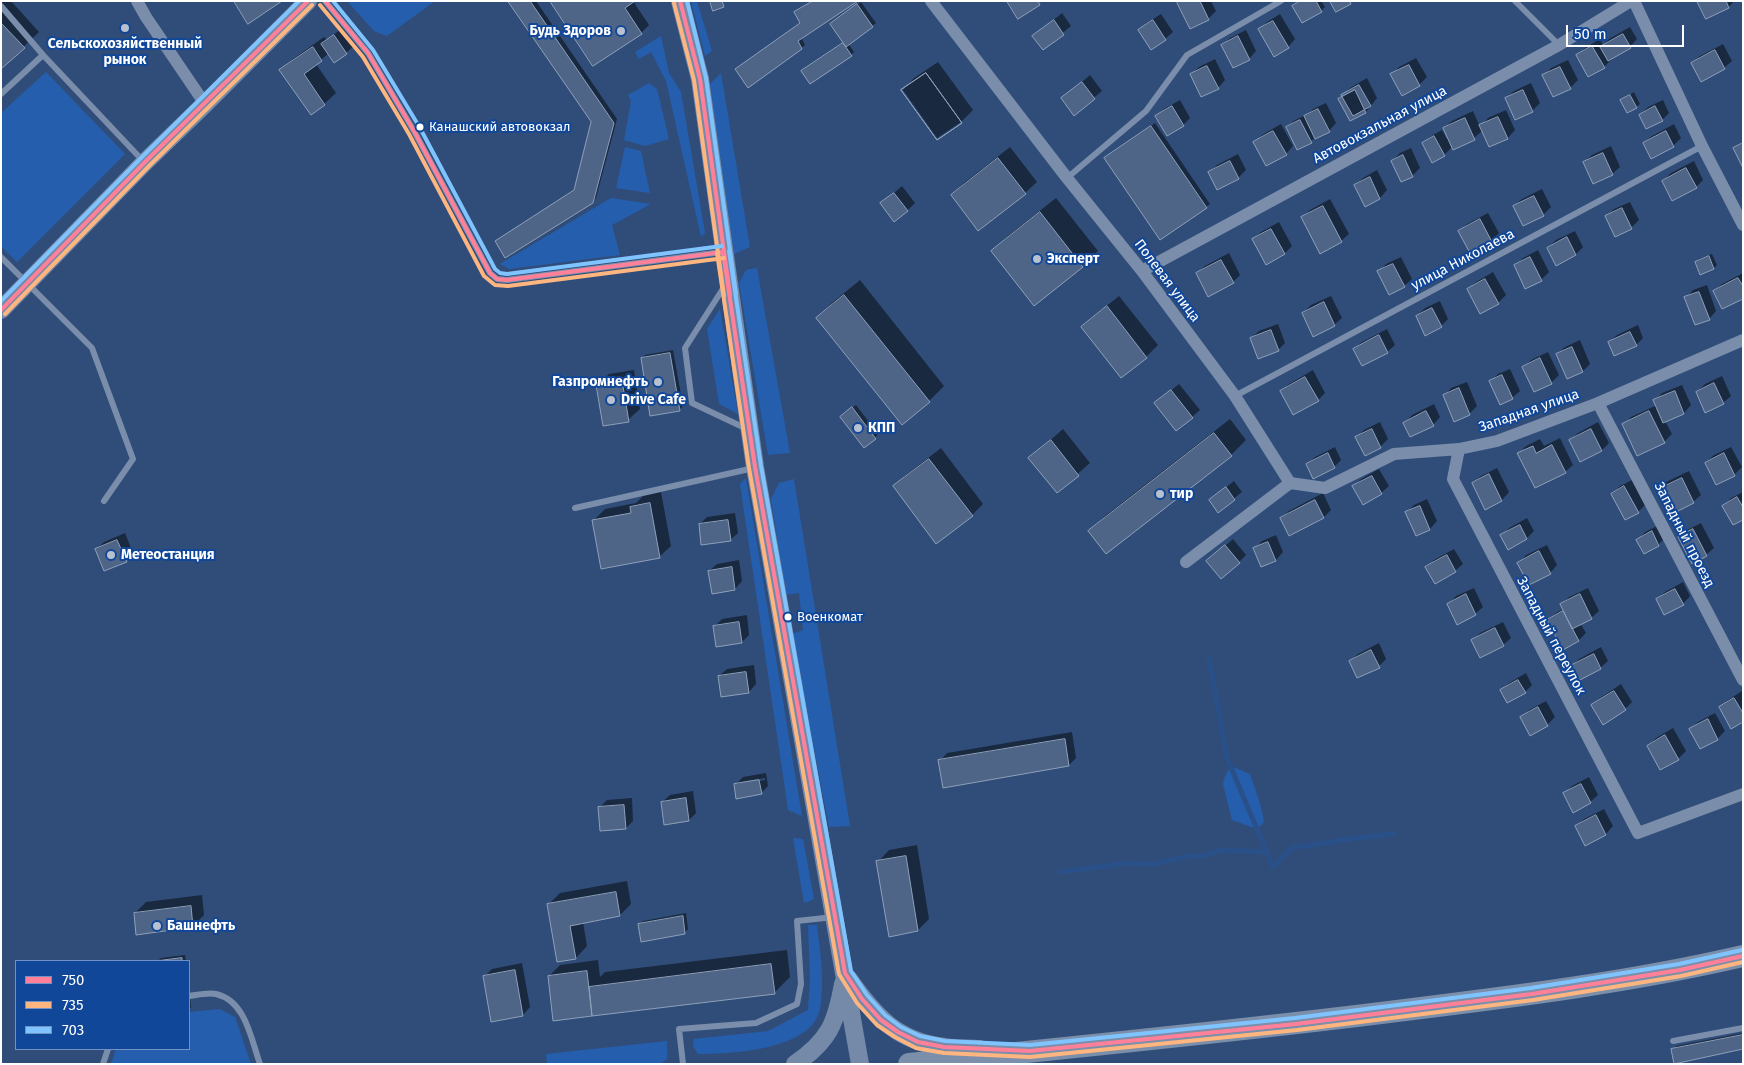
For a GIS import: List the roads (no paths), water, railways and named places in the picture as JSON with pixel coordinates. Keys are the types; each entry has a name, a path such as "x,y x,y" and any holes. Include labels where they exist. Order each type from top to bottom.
{"highway":[{"path":"909,1064 1024,1058 1532,994 1680,970 1743,956"}],"main road":[{"path":"1,310 145,162 308,1"},
{"path":"680,1 700,79 755,467 860,1064"},
{"path":"845,973 862,999 881,1020 898,1032 918,1042 1024,1058"},
{"path":"795,1064 824,1040 838,1007 845,973"}],"street":[{"path":"137,1 205,104"},
{"path":"1632,1 1743,226"},
{"name":"Автовокзальная улица","path":"1142,271 1559,45 1632,1"},
{"name":"Полевая улица","path":"937,3 1067,178 1142,271 1235,396 1290,483"},
{"name":"Западная улица","path":"1290,483 1325,488 1394,454 1459,449 1497,441 1598,403 1743,340"},
{"name":"Западный проезд","path":"1598,403 1743,680"},
{"name":"Западный переулок","path":"1459,449 1453,479 1514,600 1638,833 1743,794"},
{"path":"1186,562 1290,483"}],"lane":[{"path":"325,1 368,53 414,131 490,273 497,279 507,280 724,252"},
{"path":"1067,178 1146,111 1187,55 1281,1"},
{"path":"1515,1 1559,45"},
{"path":"1,6 43,55 145,162"},
{"path":"1,94 43,55"},
{"name":"улица Николаева","path":"1235,396 1702,146"},
{"path":"1,257 92,348 133,458 104,500"},
{"path":"728,280 685,348 692,403 750,430"},
{"path":"575,508 755,467"},
{"path":"683,1064 679,1028 756,1023 797,1004 801,984 797,921 835,917"},
{"path":"190,996 215,994 229,1000 242,1012 260,1064"},
{"path":"1673,1041 1743,1028"},
{"path":"103,1064 108,1050"}],"waterway":[{"path":"1209,658 1227,758 1273,867 1293,847 1394,833"},
{"path":"1061,872 1126,863 1153,864 1188,856 1202,856 1221,850 1267,852"}],"place":[{"name":"Сельскохозяйственный рынок","path":"125,28"},
{"name":"Будь Здоров","path":"621,31"},
{"name":"Канашский автовокзал","path":"420,127"},
{"name":"Эксперт","path":"1037,259"},
{"name":"Газпромнефть","path":"658,382"},
{"name":"Drive Cafe","path":"611,400"},
{"name":"КПП","path":"858,428"},
{"name":"тир","path":"1160,494"},
{"name":"Метеостанция","path":"111,555"},
{"name":"Военкомат","path":"788,617"},
{"name":"Башнефть","path":"157,926"}]}
